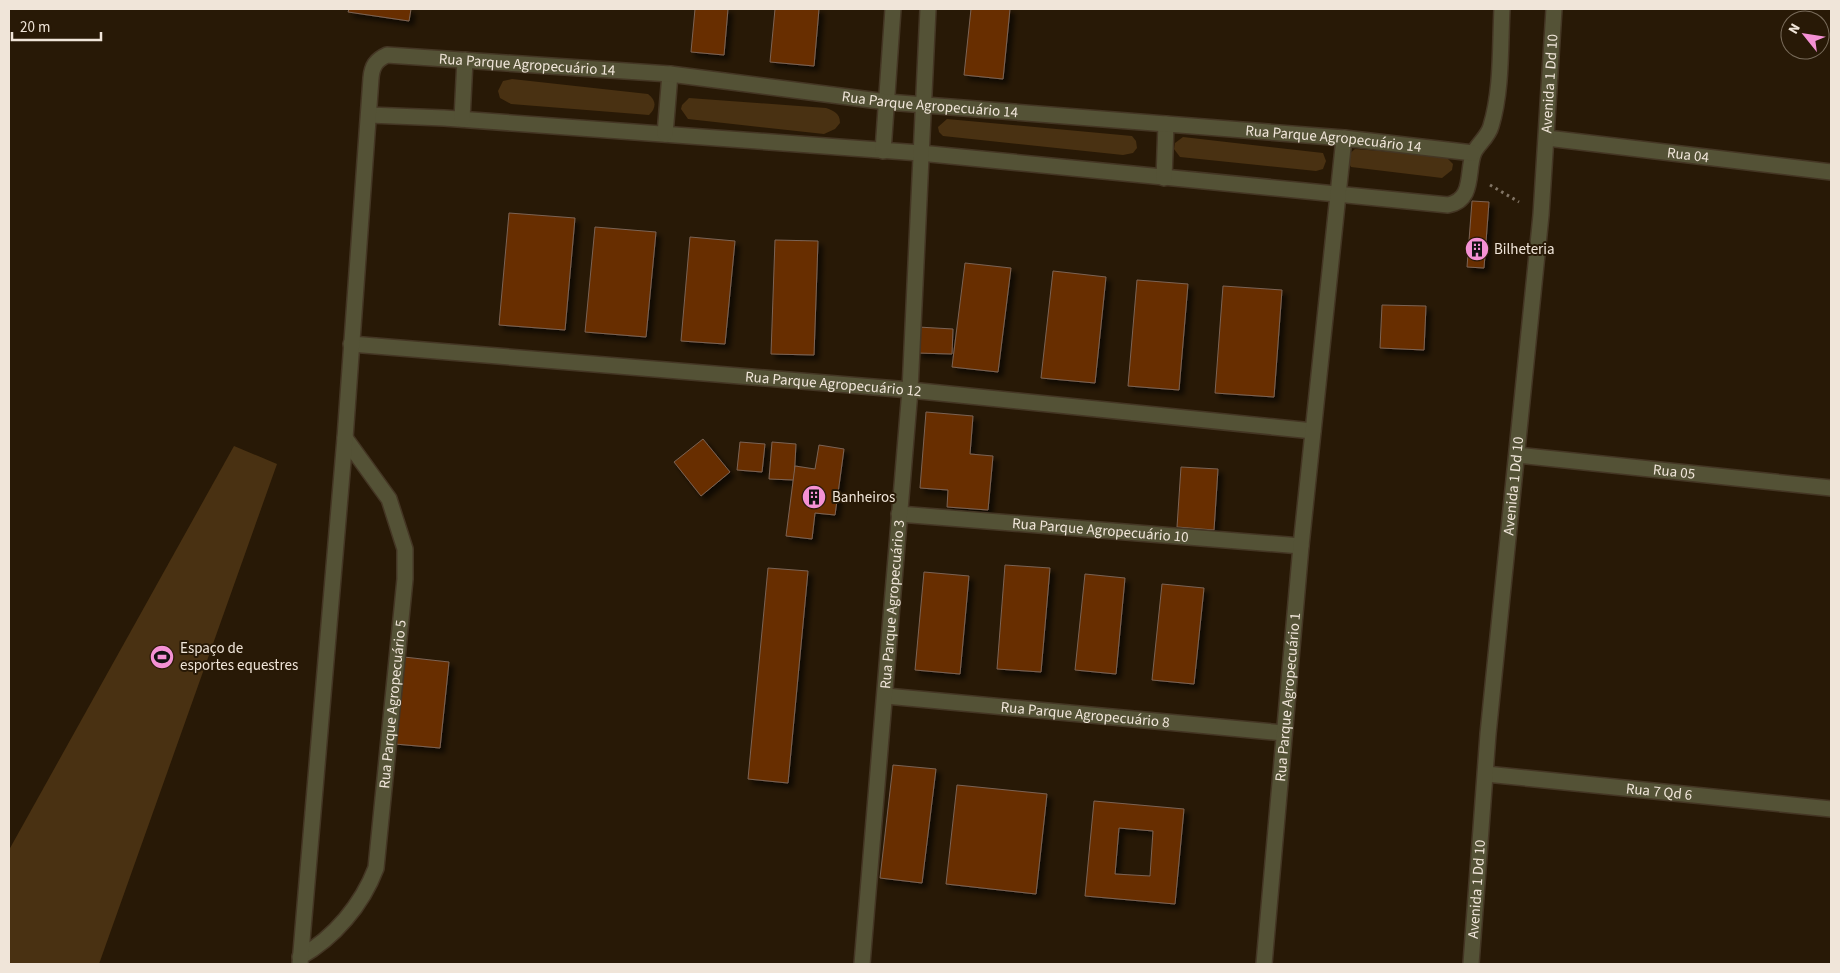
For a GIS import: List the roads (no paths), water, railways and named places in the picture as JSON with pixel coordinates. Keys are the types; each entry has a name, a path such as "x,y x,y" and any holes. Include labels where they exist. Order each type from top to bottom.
{"street":[{"path":"883,151 893,9"},
{"name":"Rua Parque Agropecuário 3","path":"862,964 886,696 910,390 928,9"},
{"path":"300,961 346,438 351,344 369,115 462,119 920,153 1448,205 1460,199 1466,190 1470,178 1473,153 1485,138 1491,126 1496,97 1502,9"},
{"name":"Avenida 1 Dd 10","path":"1471,964 1486,774 1541,215 1554,9"},
{"name":"Rua Parque Agropecuário 14","path":"369,115 371,78 374,64 387,55 670,74 887,102 1344,138 1473,153"},
{"path":"462,119 465,60"},
{"path":"664,134 670,74"},
{"path":"1164,178 1166,124"},
{"name":"Rua Parque Agropecuário 1","path":"1264,964 1301,546 1344,138"},
{"name":"Rua 04","path":"1547,138 1831,172"},
{"name":"Rua Parque Agropecuário 12","path":"351,344 910,390 1313,431"},
{"name":"Rua Parque Agropecuário 5","path":"300,961 334,932 363,896 376,868 405,579 405,549 389,499 346,438"},
{"name":"Rua 05","path":"1517,454 1831,488"},
{"name":"Rua Parque Agropecuário 10","path":"899,514 1301,546"},
{"name":"Rua Parque Agropecuário 8","path":"886,696 1284,733"},
{"name":"Rua 7 Qd 6","path":"1486,774 1831,808"}],"place":[{"name":"Bilheteria","path":"1477,249"},
{"name":"Banheiros","path":"814,497"},
{"name":"Espaço de esportes equestres","path":"162,657"}]}
